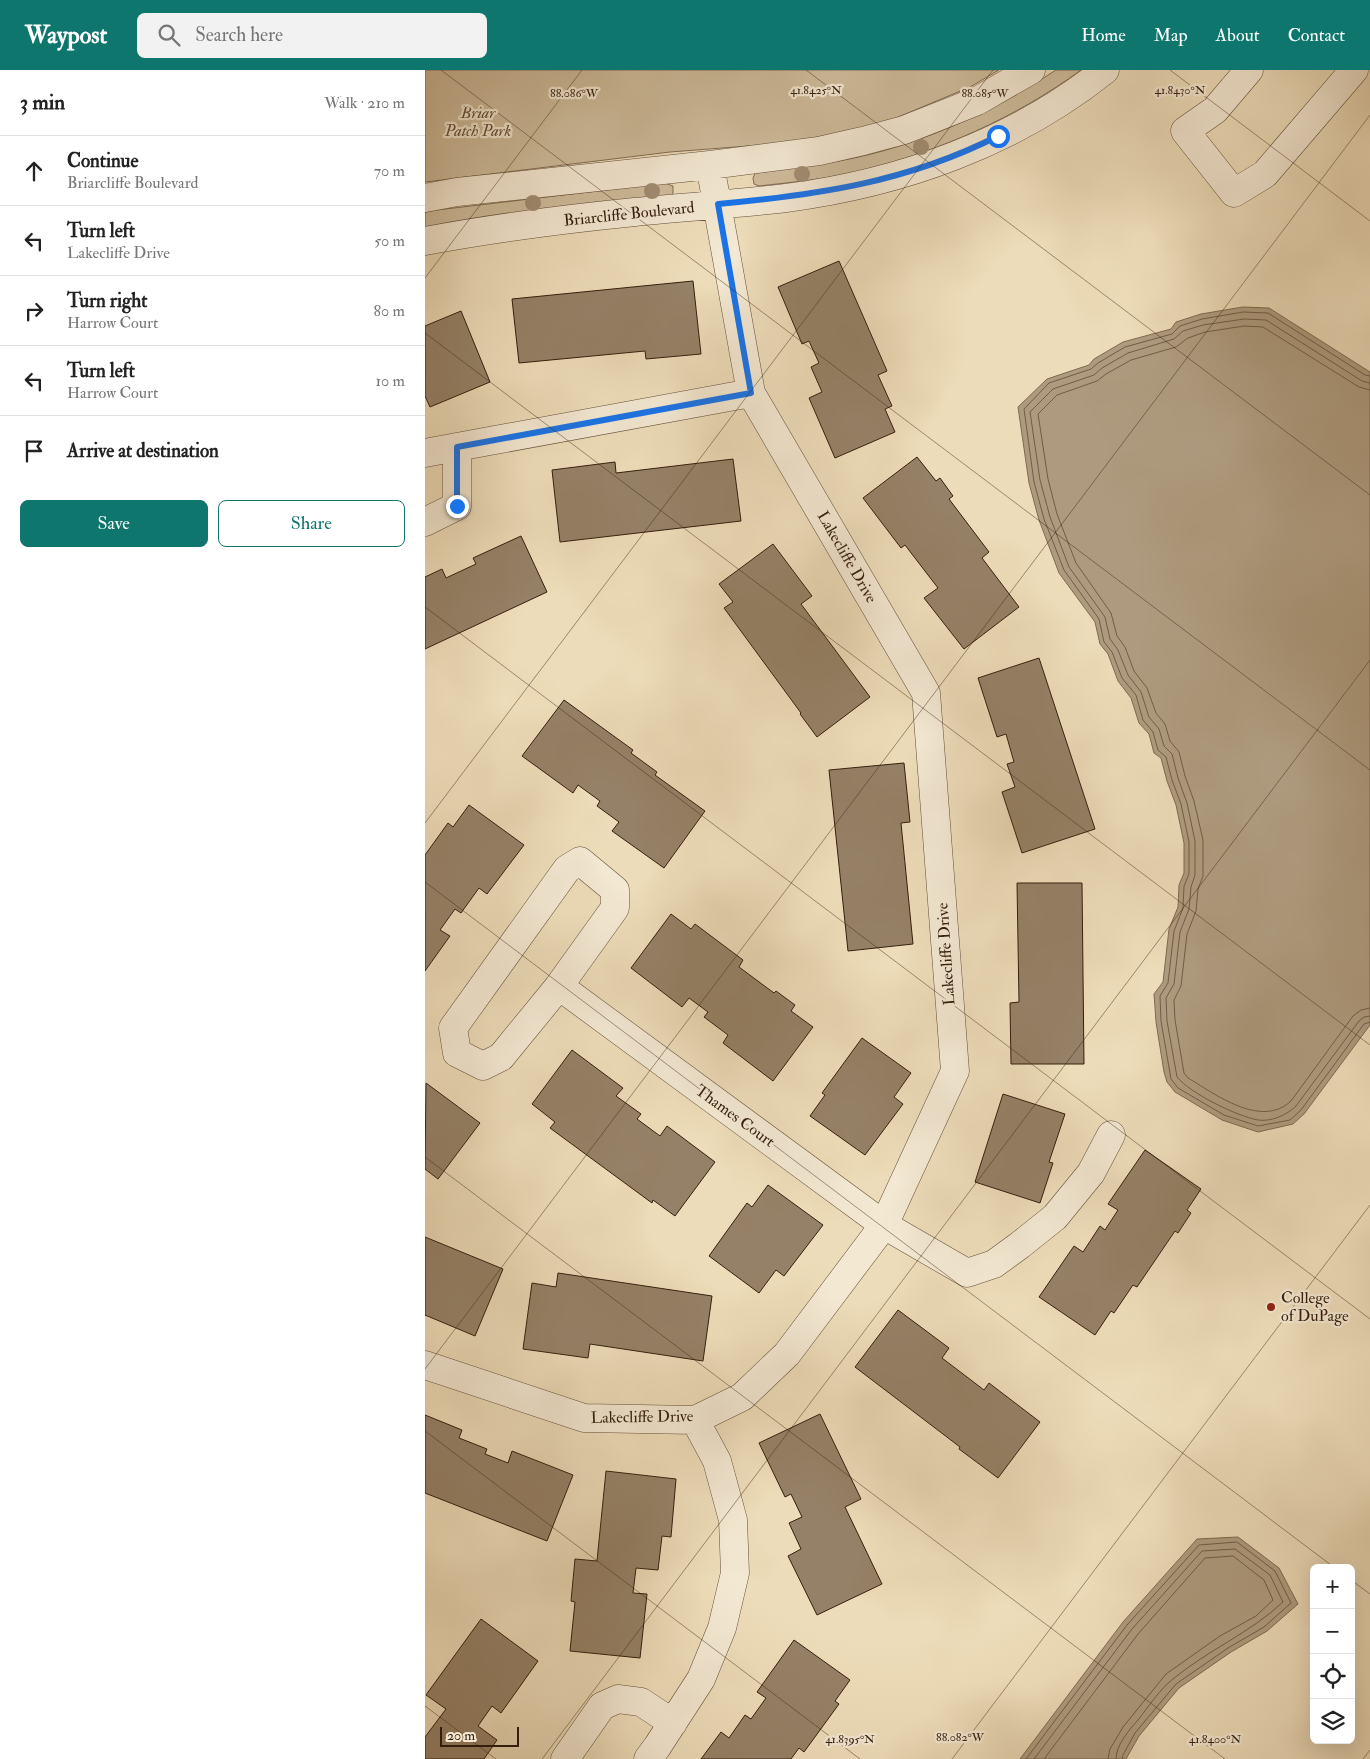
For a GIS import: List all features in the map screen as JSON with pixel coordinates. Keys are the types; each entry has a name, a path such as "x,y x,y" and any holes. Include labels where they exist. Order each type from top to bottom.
{"street":[{"path":"425,198 457,192 710,165 819,151 863,142 904,130 977,101 1031,70"},
{"name":"Briarcliffe Boulevard","path":"425,241 521,226 633,212 786,198 870,183 934,164 966,152 1031,119 1105,70"},
{"path":"1249,70 1215,110 1185,131 1234,193 1265,174 1354,70"},
{"name":"Lakecliffe Drive","path":"425,1365 583,1418 695,1420 742,1397 787,1354 884,1225 955,1071 926,693 751,393 710,165"},
{"path":"425,453 751,393"},
{"path":"425,522 457,506 457,447"},
{"path":"580,861 615,890 615,908 559,986 501,1057 483,1066 457,1053 453,1028 567,869 580,861"},
{"name":"Thames Court","path":"559,986 884,1225 967,1274 994,1264 1055,1217 1091,1173 1111,1135"},
{"path":"648,1759 701,1679 722,1628 735,1572 733,1520 717,1461 695,1420"},
{"path":"565,1759 602,1706 618,1699 641,1702 673,1723"}],"green space":[{"name":"Briar Patch Park","path":"425,70 999,70 970,87 879,125 787,143 670,152 425,182"},
{"path":"1056,70 1081,70 1003,118 919,154 849,174 759,186 754,184 753,178 756,171 839,161 897,147 925,137 979,114"},
{"path":"665,183 673,186 673,193 669,197 511,214 425,227 425,212"}],"water":[{"path":"1243,307 1269,308 1370,372 1370,1025 1304,1114 1293,1124 1258,1132 1222,1120 1175,1092 1167,1082 1156,1022 1154,994 1163,982 1169,929 1178,907 1179,885 1184,873 1184,843 1176,805 1161,758 1154,753 1149,734 1139,723 1131,698 1118,681 1108,654 1100,644 1095,622 1059,573 1039,520 1029,483 1018,407 1047,379 1089,365 1094,359 1123,342 1171,329 1176,322 1201,314"},
{"path":"1238,1537 1279,1568 1298,1604 1267,1631 1231,1652 1179,1688 1139,1736 1126,1759 1020,1759 1123,1622 1197,1539"}],"building":[{"path":"839,261 887,371 878,375 892,406 885,409 895,432 835,458 809,398 822,392 811,367 819,363 809,341 802,344 778,287"},
{"path":"693,281 701,354 646,359 645,351 519,363 512,299"},
{"path":"461,311 490,382 430,407 425,396 425,326"},
{"path":"917,457 936,481 940,478 953,496 949,499 989,552 982,558 1019,607 964,649 924,598 938,588 905,545 901,548 863,498"},
{"path":"733,459 741,521 560,542 552,470 615,462 616,473"},
{"path":"521,536 547,592 425,649 425,577 442,569 446,578 476,564 473,558"},
{"path":"773,544 812,596 801,604 870,697 817,737 724,608 733,602 719,584"},
{"path":"1039,658 1095,829 1022,853 1002,792 1015,787 1007,764 1014,762 1006,734 997,737 978,678"},
{"path":"564,700 633,750 631,753 657,772 655,775 705,811 664,868 612,831 619,822 597,806 600,801 578,785 573,793 522,756"},
{"path":"904,763 910,822 901,823 913,944 848,951 829,770"},
{"path":"469,805 524,845 487,894 479,888 461,913 455,909 440,930 450,936 425,971 425,855 448,823 453,827"},
{"path":"1017,883 1082,883 1084,1064 1011,1064 1010,1003 1019,1002"},
{"path":"671,914 691,929 695,924 743,960 739,967 774,993 776,991 795,1005 791,1011 813,1027 773,1081 723,1043 728,1035 704,1017 708,1012 689,998 682,1007 631,968"},
{"path":"862,1038 911,1073 894,1097 903,1104 865,1155 810,1116 825,1095 822,1093"},
{"path":"572,1050 623,1088 616,1096 641,1114 637,1119 660,1136 667,1126 715,1162 675,1216 653,1200 652,1203 550,1128 555,1122 532,1104"},
{"path":"426,1083 480,1123 438,1179 425,1169"},
{"path":"1003,1094 1065,1114 1049,1162 1053,1163 1040,1203 975,1182"},
{"path":"1145,1150 1201,1189 1187,1210 1191,1213 1178,1233 1175,1231 1137,1287 1133,1285 1114,1313 1111,1311 1095,1335 1039,1297 1074,1246 1083,1252 1100,1226 1105,1230 1118,1210 1108,1204"},
{"path":"768,1185 823,1225 784,1276 776,1270 759,1293 709,1256 747,1203 752,1207"},
{"path":"425,1237 503,1269 475,1336 425,1315"},
{"path":"558,1273 712,1296 703,1361 590,1344 588,1358 523,1349 532,1283 556,1287"},
{"path":"898,1310 949,1348 942,1358 984,1390 989,1383 1040,1422 998,1478 855,1367"},
{"path":"820,1414 861,1499 845,1507 882,1584 817,1615 788,1556 801,1549 789,1523 802,1517 791,1494 785,1497 759,1443"},
{"path":"425,1415 462,1430 459,1438 487,1449 485,1454 508,1463 512,1451 573,1475 547,1541 425,1493"},
{"path":"606,1471 676,1479 671,1537 662,1536 658,1570 636,1568 633,1593 647,1594 640,1658 570,1651 575,1602 571,1601 575,1559 597,1561"},
{"path":"481,1619 538,1661 501,1713 492,1706 478,1726 497,1740 484,1759 425,1759 425,1737 446,1709 426,1695"},
{"path":"794,1640 850,1680 835,1701 839,1704 804,1752 799,1748 791,1759 701,1759 721,1732 729,1738 745,1715 751,1719 766,1698 757,1692"}],"place":[{"name":"College of DuPage","path":"1271,1307"}],"route":[{"path":"457,506 457,447 751,393 718,204 786,198 870,183 934,164 966,152 998,136"}]}
